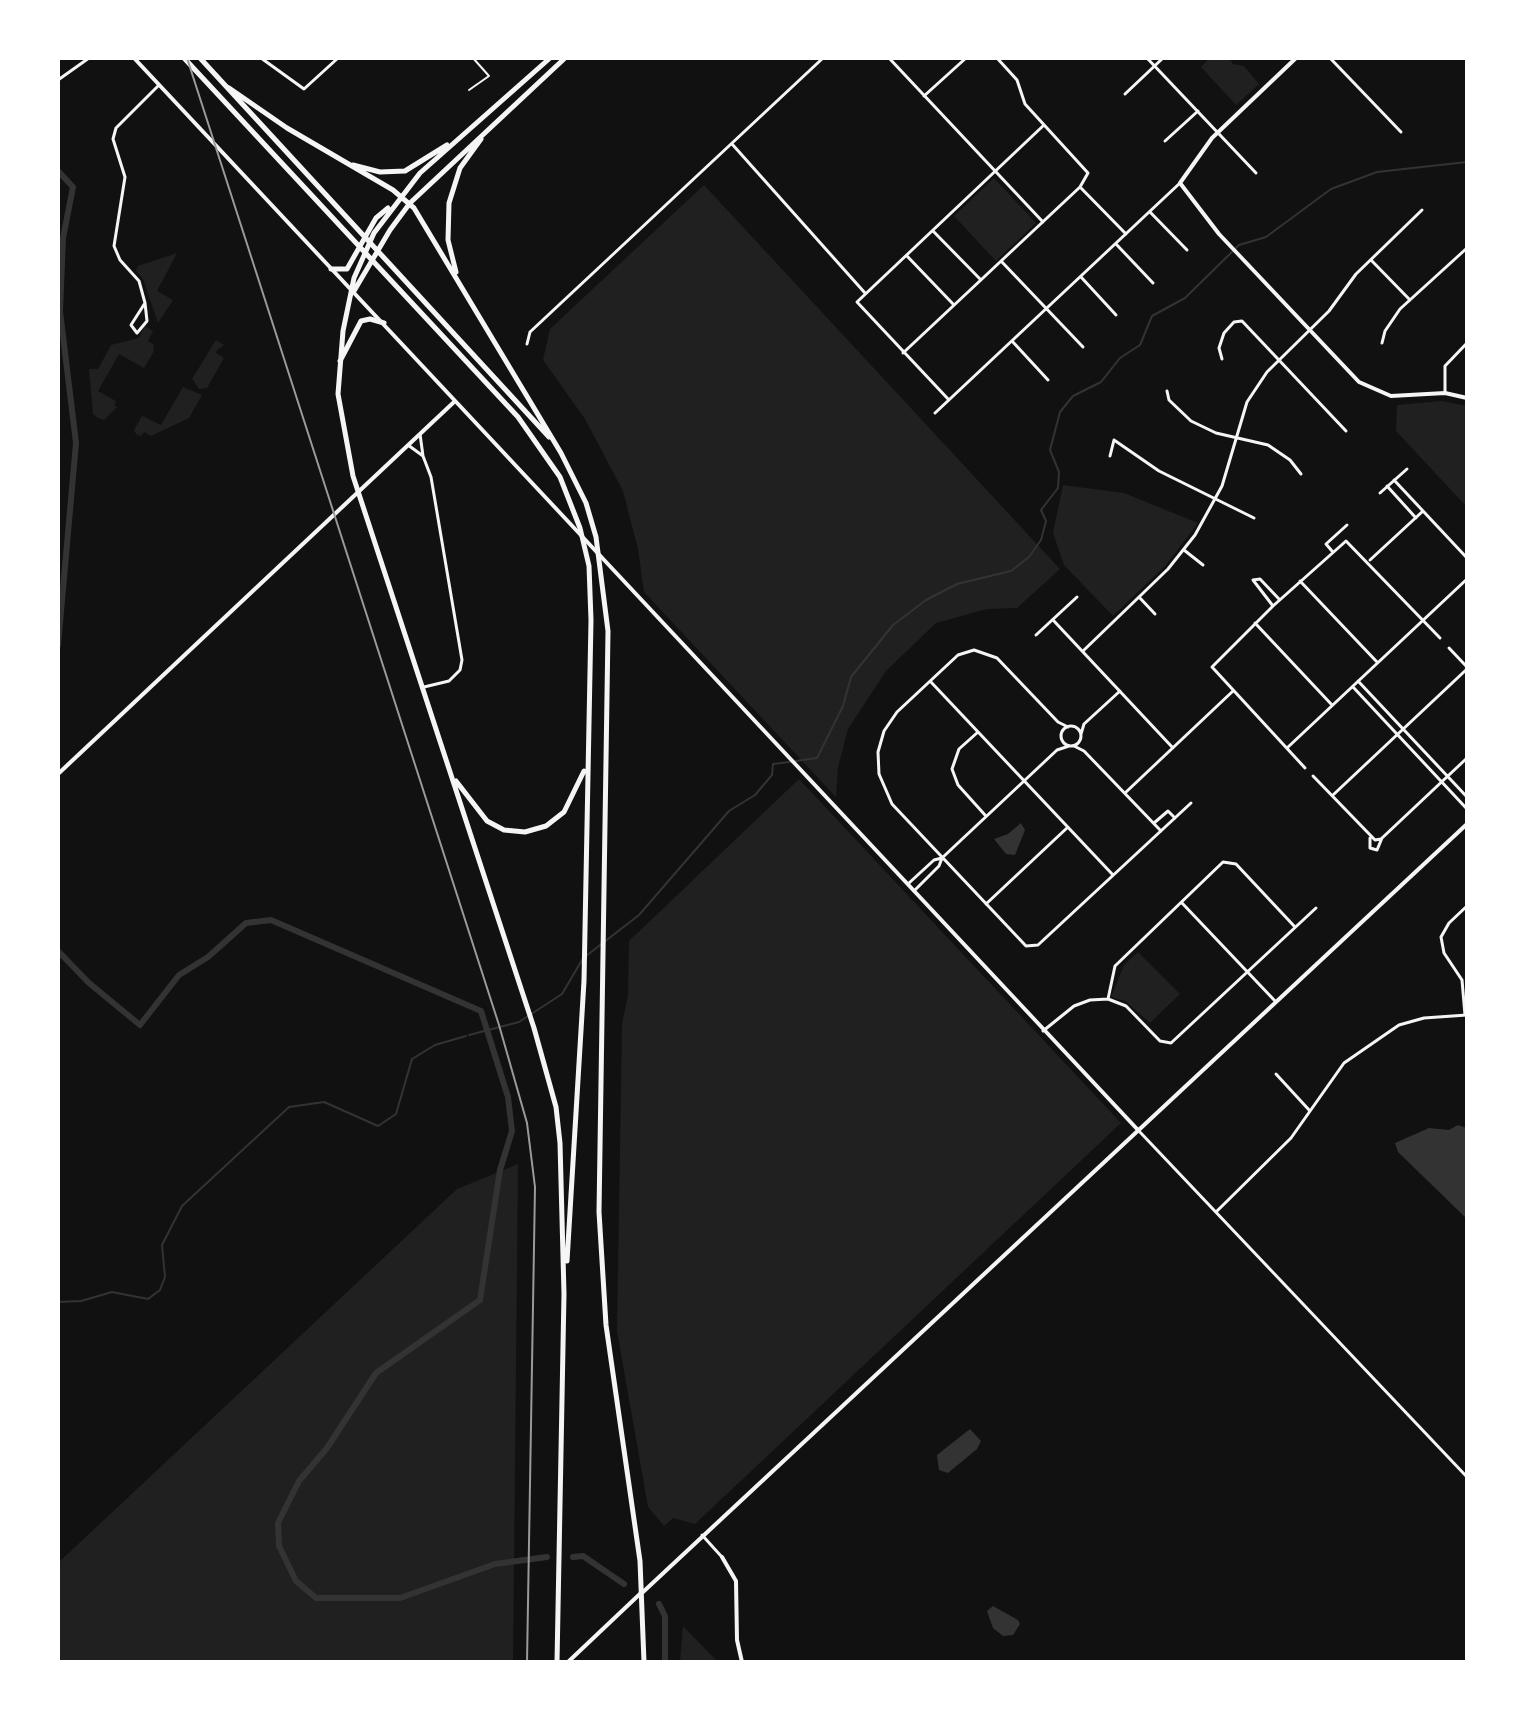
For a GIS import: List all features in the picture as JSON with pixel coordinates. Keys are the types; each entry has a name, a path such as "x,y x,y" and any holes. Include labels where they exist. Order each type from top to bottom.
{"highway":[{"path":"184,58 531,434 560,477 574,509 589,566 584,981 564,1294 557,1662"},
{"path":"200,58 524,408 561,453"},
{"path":"331,269 347,269 376,218 550,58"},
{"path":"353,292 410,203 565,58"},
{"path":"229,88 269,117 410,203 457,276 561,453 592,520 604,581 608,631 599,1212 604,1298 643,1592 644,1662"},
{"path":"345,161 380,172 409,170 426,161 493,110"},
{"path":"457,276 448,240 449,203 460,168 488,129"},
{"path":"392,204 362,258 353,292 339,362 342,431 359,492 534,1028 558,1125 564,1294"},
{"path":"339,362 361,321 370,319 384,323"},
{"path":"452,776 487,821 504,830 525,832 546,826 564,812 576,792 586,762"}],"street":[{"path":"58,80 63,79 62,70 89,58"},
{"path":"134,58 384,323 623,584 1467,1477"},
{"path":"261,58 304,89 338,58"},
{"path":"527,344 530,332 823,58"},
{"path":"889,58 1043,222"},
{"path":"924,96 966,58"},
{"path":"903,353 1080,187 1088,173 1025,104 1017,80 997,58"},
{"path":"1147,58 1256,173"},
{"path":"1125,94 1163,58"},
{"path":"935,413 1180,183 1218,132 1296,58"},
{"path":"1330,58 1401,132"},
{"path":"145,303 131,323 137,333 147,321 145,303 139,281 120,260 114,246 125,177 113,139 116,128 159,85"},
{"path":"1165,141 1198,111"},
{"path":"949,400 857,302 1044,125"},
{"path":"732,144 866,293"},
{"path":"1180,183 1230,246 1368,388 1391,396 1445,393 1467,398"},
{"path":"1080,187 1126,234"},
{"path":"1083,651 1184,550 1216,499 1254,388 1310,330 1370,259 1422,210"},
{"path":"1150,212 1187,250"},
{"path":"933,230 981,280"},
{"path":"1116,244 1153,283"},
{"path":"1382,343 1392,319 1467,248"},
{"path":"907,255 954,305"},
{"path":"1370,259 1410,300"},
{"path":"1001,261 1083,347"},
{"path":"1081,277 1116,315"},
{"path":"1222,359 1221,340 1237,320 1242,321 1346,431"},
{"path":"1012,341 1048,380"},
{"path":"1445,393 1445,366 1467,343"},
{"path":"1167,391 1169,400 1191,421 1216,433 1280,452 1301,474"},
{"path":"58,774 454,402"},
{"path":"420,434 423,456 431,477 462,660 460,670 449,681 424,687"},
{"path":"1110,456 1114,440 1159,471 1254,518"},
{"path":"408,445 423,456"},
{"path":"1380,493 1407,469"},
{"path":"1394,480 1467,558"},
{"path":"1387,486 1416,518"},
{"path":"1369,561 1423,511"},
{"path":"1332,551 1326,544 1347,525"},
{"path":"1305,768 1215,671 1213,663 1346,541 1369,561 1440,638"},
{"path":"1184,550 1203,565"},
{"path":"1273,606 1254,585 1254,579 1260,579 1279,600"},
{"path":"1287,748 1467,579"},
{"path":"1300,581 1378,664"},
{"path":"1036,635 1077,597"},
{"path":"1139,597 1155,614"},
{"path":"1053,620 1173,748"},
{"path":"1255,623 1333,706"},
{"path":"1332,796 1467,668 1449,648"},
{"path":"1081,734 1058,722 989,652 974,650 960,654 930,681 890,721 881,741 878,762 888,798 986,904 1032,947 1191,803"},
{"path":"930,681 1113,875"},
{"path":"1358,681 1467,797"},
{"path":"1353,687 1467,809"},
{"path":"1061,736 1071,727 1084,724 1120,691"},
{"path":"1125,793 1233,691"},
{"path":"1057,750 1061,736 1058,722"},
{"path":"1084,724 1081,734 1084,751"},
{"path":"978,732 959,749 952,769 958,785 987,816"},
{"path":"1061,736 1071,746 1084,751 1161,831"},
{"path":"913,892 939,866 942,858 1024,780 1057,750 1081,739"},
{"path":"1370,837 1369,845 1374,850 1381,847 1381,838 1467,758"},
{"path":"1313,776 1370,837 1381,838"},
{"path":"1154,823 1168,811 1175,818"},
{"path":"568,1662 1467,824"},
{"path":"986,904 1068,827"},
{"path":"907,885 934,860 942,858"},
{"path":"1108,999 1115,966 1223,862 1236,864 1295,927"},
{"path":"1181,902 1276,1002"},
{"path":"1217,1211 1276,1155 1344,1063 1383,1034 1411,1021 1466,1015 1462,980 1444,953 1441,937 1449,923 1467,906"},
{"path":"1043,1031 1074,1006 1090,1000 1108,999 1130,1009 1167,1043 1174,1041 1316,908"},
{"path":"1276,1074 1310,1111"},
{"path":"702,1535 722,1557 736,1581 737,1640 742,1662"}],"lane":[{"path":"469,90 489,76 473,58"}],"shaded area":[{"path":"1209,58 1229,58 1233,64 1244,66 1259,84 1236,105 1201,67"},
{"path":"994,178 1036,223 996,261 954,216"},
{"path":"704,185 1060,569 1017,608 987,609 936,623 886,671 848,729 838,767 836,797 644,592 638,549 623,491 585,419 543,360 550,329"},
{"path":"177,253 157,291 173,300 158,323 143,279 136,271 138,266"},
{"path":"145,326 153,331 148,341 154,345 153,353 144,368 119,354 98,391 116,401 114,405 117,407 104,420 98,418 93,414 89,369 98,369 111,345 139,338"},
{"path":"216,340 224,345 215,352 224,358 207,388 199,389 192,379"},
{"path":"183,387 202,395 189,418 151,436 144,432 141,436 136,434 134,430 142,416 161,425"},
{"path":"1442,401 1467,406 1467,507 1396,431 1397,405"},
{"path":"1063,485 1124,493 1198,523 1166,565 1113,616 1064,565 1053,533"},
{"path":"799,779 1121,1123 695,1524 673,1518 664,1526 648,1507 617,1331 622,1024 628,995 629,941"},
{"path":"1021,823 1025,830 1015,855 1006,854 994,839 1008,834"},
{"path":"1138,952 1180,994 1150,1023 1125,1001 1111,997 1124,965"},
{"path":"1458,1125 1467,1128 1467,1219 1398,1152 1395,1143 1429,1128 1449,1130"},
{"path":"518,1164 513,1662 58,1662 58,1563 457,1189"},
{"path":"970,1429 981,1441 977,1449 948,1473 939,1470 937,1455"},
{"path":"993,1606 1018,1620 1020,1624 1013,1635 1003,1636 993,1628 987,1611"},
{"path":"683,1626 718,1662 680,1662"}],"waterway":[{"path":"796,761 817,758 843,706 851,677 893,625 926,600 957,584 1011,571 1029,557 1041,540 1046,521 1041,510 1058,488 1059,472 1050,450 1060,412 1073,396 1101,382 1120,358 1140,345 1152,316 1185,298 1239,245 1266,237 1331,189 1377,172 1467,162"},
{"path":"58,171 73,187 63,238 60,311 76,443 58,645"},
{"path":"586,956 639,915 729,811 755,795 772,775 773,764 790,762"},
{"path":"58,951 89,983 140,1025 179,975 208,957 246,923 271,920 481,1011 508,1097 512,1131 500,1170 480,1300 376,1373 327,1448 299,1481 278,1523 279,1546 296,1581 316,1598 400,1598 495,1564 547,1557"},
{"path":"469,1035 519,1022 562,994 582,960"},
{"path":"58,1302 81,1301 112,1292 148,1299 160,1290 165,1277 162,1245 182,1206 289,1107 324,1102 378,1126 396,1114 412,1059 435,1045 466,1036"},
{"path":"573,1557 583,1556 624,1584"},
{"path":"659,1604 665,1616 665,1662"}],"railway":[{"path":"187,58 499,1025 527,1123 535,1187 527,1662"}]}
